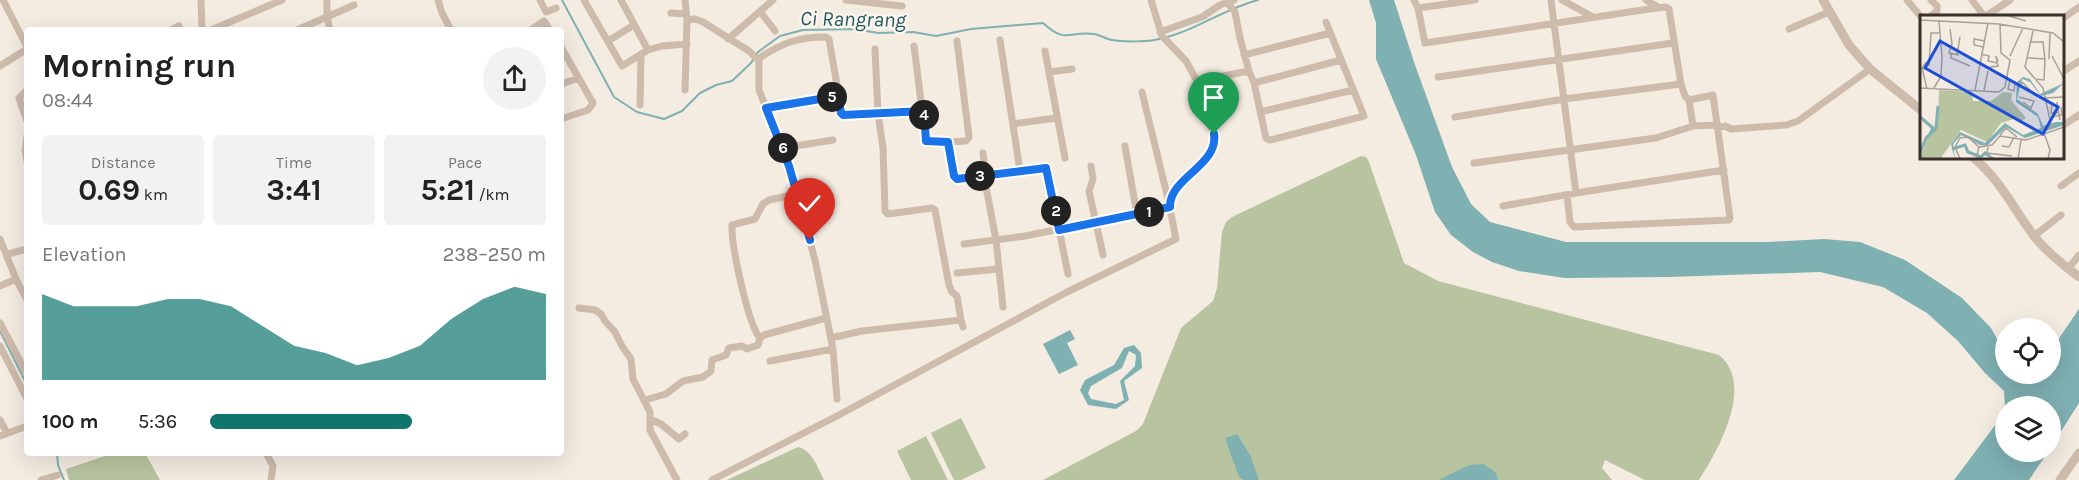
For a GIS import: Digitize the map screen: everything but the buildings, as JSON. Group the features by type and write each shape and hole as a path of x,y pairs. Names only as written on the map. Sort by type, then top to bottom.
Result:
{"street":[{"path":"3,0 24,42"},
{"path":"201,0 202,27"},
{"path":"218,27 282,0"},
{"path":"327,0 329,27"},
{"path":"438,0 449,27"},
{"path":"540,0 546,12 556,8"},
{"path":"584,0 622,66 644,52 662,46 687,44"},
{"path":"621,0 644,52 640,105"},
{"path":"685,0 687,44 685,90"},
{"path":"728,39 773,0"},
{"path":"846,0 902,6"},
{"path":"1151,0 1161,34 1186,61 1197,81 1215,143 1201,164 1174,193 1169,206"},
{"path":"1414,0 1418,8 1425,43 1666,7 1669,9 1681,84 1689,100 1693,126"},
{"path":"1418,8 1475,0"},
{"path":"1551,0 1576,193"},
{"path":"1562,0 1593,17"},
{"path":"1646,0 1658,7"},
{"path":"1823,0 1849,45 1870,69 1920,109"},
{"path":"1907,0 1920,16"},
{"path":"1931,0 1937,6 1937,11 1932,15"},
{"path":"1972,0 1984,15"},
{"path":"1987,15 2010,0"},
{"path":"2064,17 2078,3"},
{"path":"304,27 354,5"},
{"path":"1161,34 1232,5 1244,55 1254,82 1266,138 1270,140 1364,116 1326,22"},
{"path":"760,11 775,32"},
{"path":"1789,29 1829,12"},
{"path":"671,13 703,22 754,55 760,69 759,90 783,148 815,260 833,349 837,399"},
{"path":"535,27 544,21 548,27"},
{"path":"608,41 634,25"},
{"path":"1244,55 1330,33"},
{"path":"754,55 794,41 827,38 842,114 924,111"},
{"path":"1000,40 1020,171"},
{"path":"914,46 926,141 966,141 969,137 957,41"},
{"path":"1438,76 1673,43"},
{"path":"831,338 862,332 962,323 957,296 951,292 949,285 935,210 932,208 885,213 883,148 878,113 875,49"},
{"path":"0,66 24,50"},
{"path":"1045,51 1065,158"},
{"path":"564,52 591,99 592,105 588,110 564,118"},
{"path":"1254,82 1341,60"},
{"path":"2064,71 2079,61"},
{"path":"1049,72 1072,69"},
{"path":"1474,163 1656,138 1693,126 1718,129 1725,126 1731,129 1786,125 1798,121 1870,69"},
{"path":"1197,81 1249,71"},
{"path":"564,83 579,78"},
{"path":"1455,117 1564,99 1681,84"},
{"path":"1260,112 1353,90"},
{"path":"712,480 818,426 1067,292 1176,239 1142,92"},
{"path":"24,93 19,98 24,112"},
{"path":"1568,195 1570,222 1574,227 1727,221 1730,218 1713,95 1689,100"},
{"path":"766,108 838,96"},
{"path":"2064,125 2079,115"},
{"path":"1013,124 1056,118"},
{"path":"783,148 833,140"},
{"path":"948,142 955,178 1047,169 1068,274"},
{"path":"1125,146 1137,215"},
{"path":"983,153 1003,307"},
{"path":"1975,159 1989,171 2034,236 2079,277"},
{"path":"1091,166 1093,179 1089,191 1103,255"},
{"path":"1503,206 1724,170"},
{"path":"2061,186 2079,173"},
{"path":"760,338 755,331 748,308 732,225 755,219 763,204 769,200 797,194"},
{"path":"964,244 1059,230 1137,215 1169,206"},
{"path":"2034,236 2061,215"},
{"path":"0,239 24,294"},
{"path":"8,254 24,250"},
{"path":"2068,269 2079,255"},
{"path":"957,273 998,269"},
{"path":"0,286 16,279"},
{"path":"579,308 599,312 615,332 632,362 633,379 645,400 652,420 650,430 677,480"},
{"path":"645,400 666,394 683,381 705,376 711,371 713,359 726,356 730,348 742,346 746,350 758,345 760,338 764,335 826,318"},
{"path":"0,323 24,368"},
{"path":"0,346 24,393"},
{"path":"770,361 833,349"},
{"path":"0,420 4,434 24,427"},
{"path":"652,420 680,439 685,434"},
{"path":"2060,480 2078,455"},
{"path":"268,456 273,466 271,480"},
{"path":"41,480 58,475"}],"green space":[{"path":"1361,156 1366,157 1369,162 1404,263 1438,281 1719,355 1729,367 1734,382 1734,399 1724,434 1699,480 1645,480 1605,460 1602,468 1612,480 1043,480 1136,431 1143,424 1181,328 1213,301 1217,288 1222,232 1226,222 1232,217"},
{"path":"961,418 986,468 961,480 954,480 931,433"},
{"path":"926,436 948,480 911,480 897,451"},
{"path":"798,447 811,456 824,480 727,480"},
{"path":"105,456 147,456 160,480 69,480 66,469"}],"water":[{"path":"1369,0 1394,0 1452,167 1471,204 1490,222 1566,242 1768,242 1824,239 1860,242 1905,260 1962,298 1991,328 1995,335 1995,382 1958,341 1927,313 1883,287 1820,272 1565,278 1519,271 1492,262 1473,252 1451,235 1435,212 1416,155 1376,59 1376,23"},
{"path":"2079,309 2079,403 2061,431 2061,396 2004,396 2004,391 1997,384 2061,384 2061,335"},
{"path":"1070,330 1075,339 1067,343 1078,365 1059,374 1043,344"},
{"path":"1134,345 1141,353 1142,368 1124,381 1129,400 1116,409 1088,405 1080,390 1085,380 1114,365 1124,348","holes":["1129,351 1136,355 1135,366 1120,381 1124,400 1116,404 1091,399 1088,393 1091,386 1122,368"]},
{"path":"1995,425 1995,462 2041,462 2029,480 1954,480"},
{"path":"1237,434 1250,455 1259,480 1244,480 1239,477 1225,438"},
{"path":"1484,464 1496,473 1498,480 1439,480 1469,465"}],"waterway":[{"name":"Ci Rangrang","path":"562,0 614,97 637,112 664,119 682,111 700,93 716,85 732,81 751,63 758,52 780,36 803,30 855,29 878,33 913,32 936,36 971,29 1043,23 1051,30 1063,35 1086,33 1112,40 1142,41 1172,36 1258,0"},
{"path":"0,331 24,379"},
{"path":"57,456 64,480"}],"route":[{"path":"810,240 783,148 766,108 838,96 843,115 924,111 926,141 948,142 954,176 957,179 1046,168 1059,230 1170,207 1170,199 1174,193 1201,164 1213,147 1214,134"}]}
